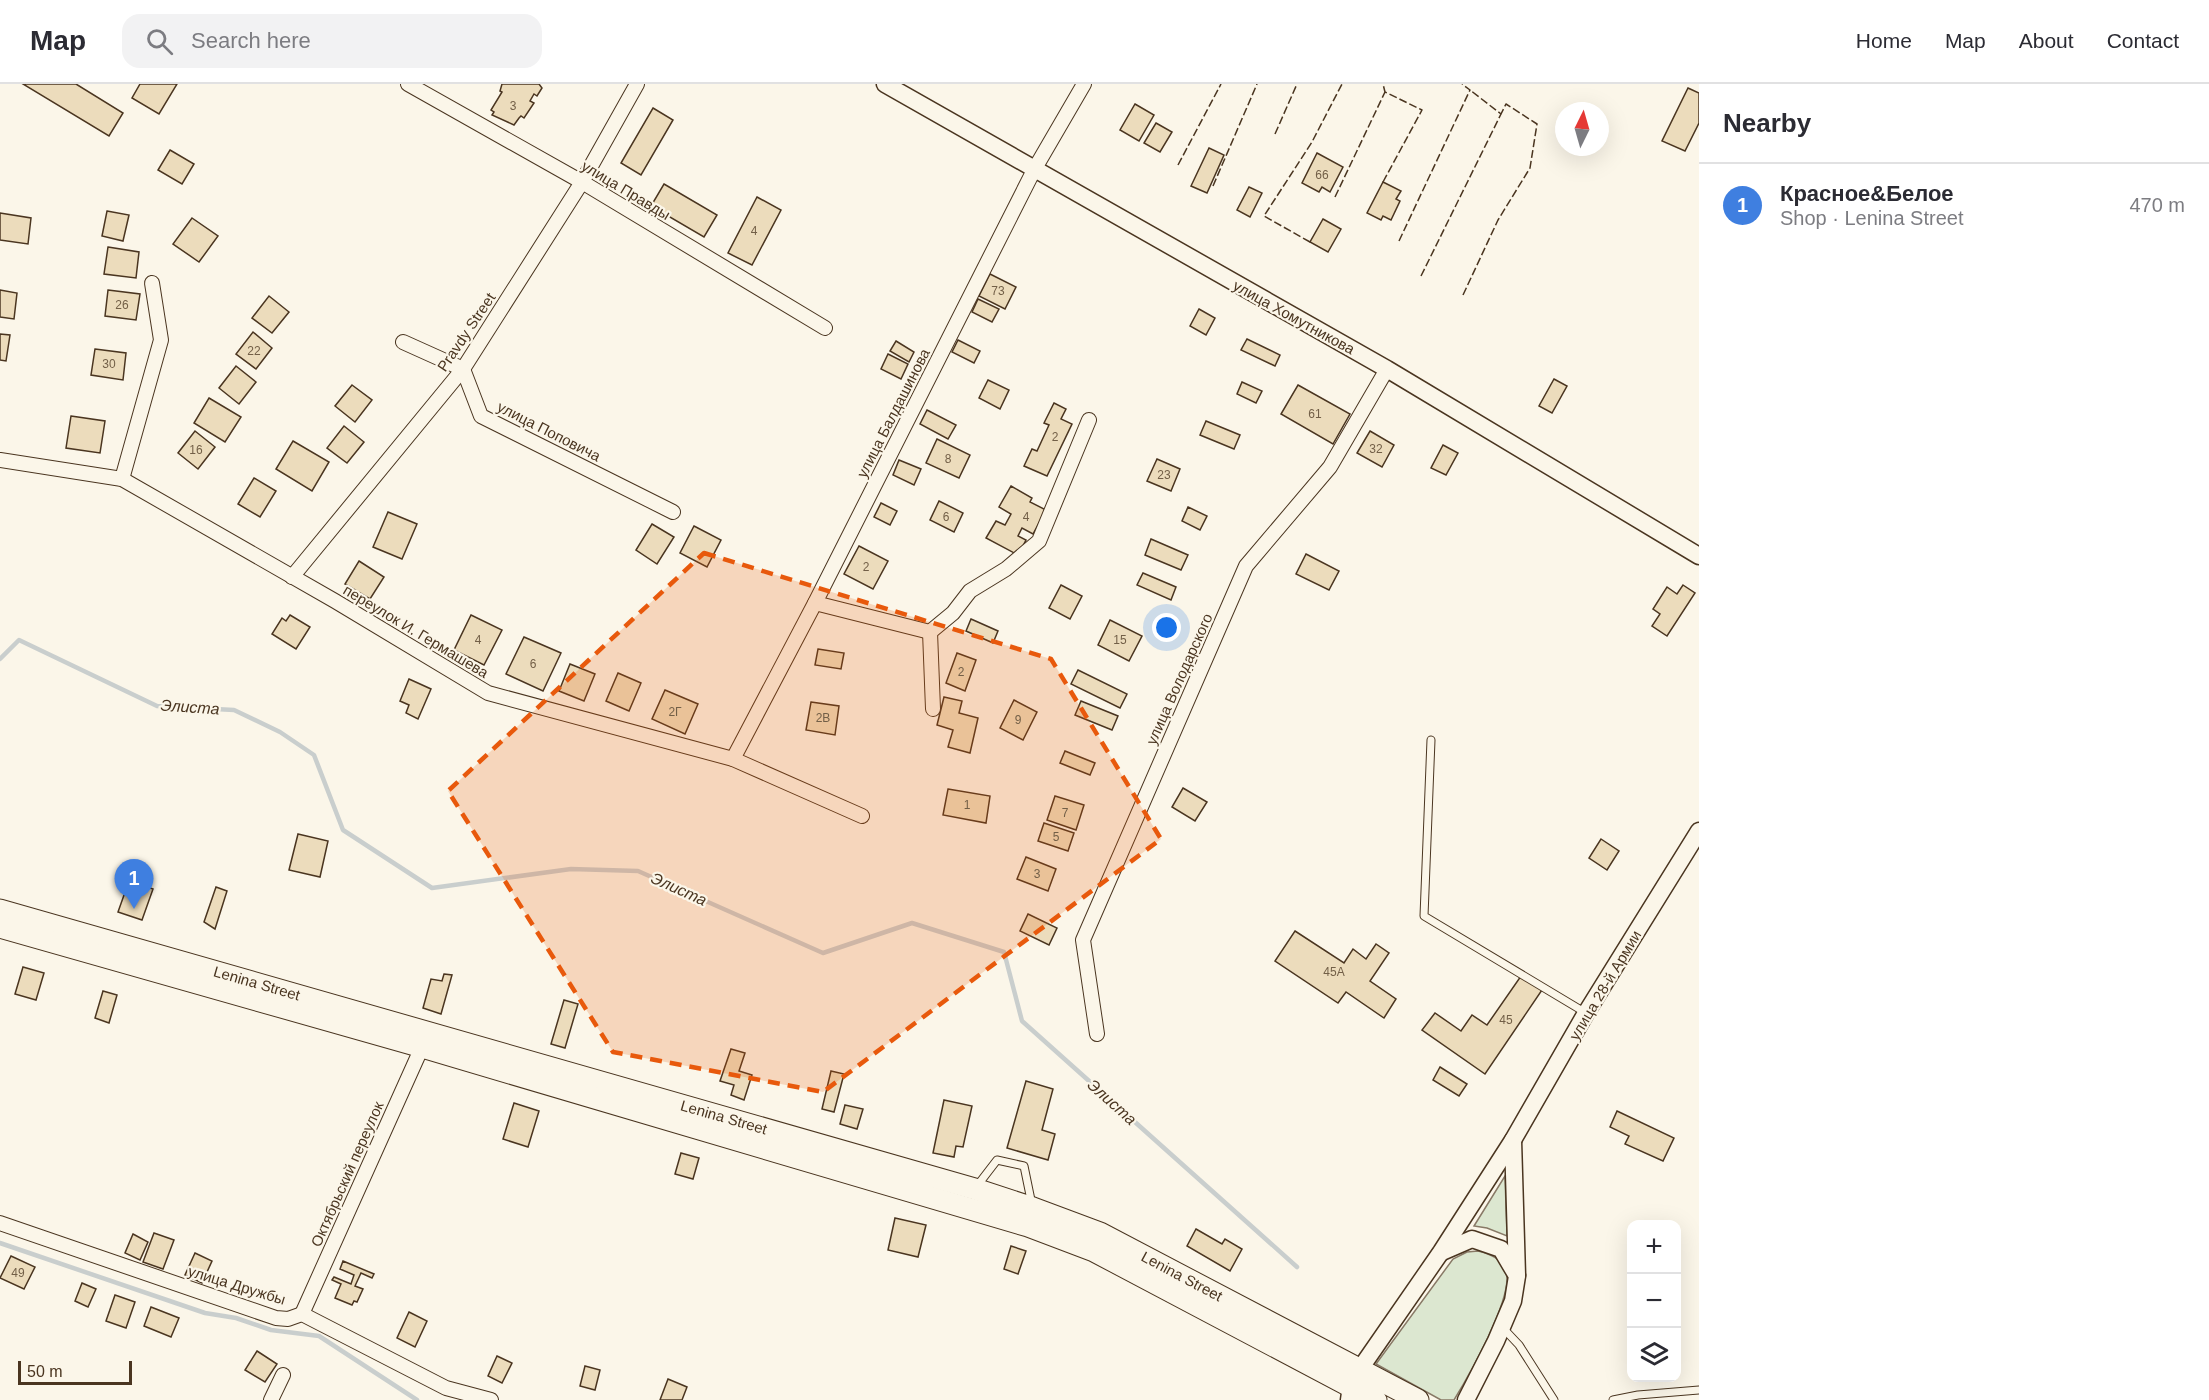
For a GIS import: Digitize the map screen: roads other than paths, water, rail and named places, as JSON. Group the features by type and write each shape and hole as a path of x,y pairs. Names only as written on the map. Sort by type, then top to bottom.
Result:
{"main road":[{"name":"Lenina Street","path":"0,910 975,1189 1033,1208 1100,1233 1376,1400"},
{"name":"Lenina Street","path":"0,927 422,1047 1017,1223 1094,1251 1353,1385 1418,1400"}],"street":[{"name":"улица Правды","path":"408,84 582,182 825,328"},
{"name":"Pravdy Street","path":"292,577 464,369 582,182 637,84"},
{"name":"улица Хомутникова","path":"885,84 1387,369 1699,556"},
{"name":"улица Балдашинова","path":"733,759 815,603 1034,170 1084,84"},
{"path":"122,479 160,340 152,283"},
{"path":"404,342 464,369"},
{"name":"улица Поповича","path":"464,369 481,416 673,512"},
{"name":"улица Володарского","path":"1097,1034 1083,940 1246,566 1330,467 1387,369"},
{"path":"930,632 953,613 969,591 1005,569 1039,541 1089,420"},
{"name":"переулок И. Гермашева","path":"0,460 122,479 488,693 733,759 862,816"},
{"path":"815,603 930,632"},
{"path":"930,632 933,709"},
{"name":"улица 28-й Армии","path":"1353,1385 1513,1140 1586,1013 1699,831"},
{"name":"Октябрьский переулок","path":"302,1314 422,1047"},
{"path":"1466,1400 1513,1301 1517,1276 1513,1140"},
{"name":"улица Дружбы","path":"0,1223 276,1318 288,1319 302,1314 446,1388 491,1400"},
{"path":"1441,1252 1472,1239 1501,1249 1517,1276"},
{"path":"271,1400 283,1375"}],"lane":[{"path":"1431,740 1424,916 1586,1013"},
{"path":"975,1189 997,1160 1023,1166 1033,1208"},
{"path":"1502,1327 1519,1345 1554,1400"},
{"path":"1613,1400 1699,1390"}],"waterway":[{"name":"Элиста","path":"0,659 19,640 157,706 234,710 280,732 314,755 343,830 432,888 571,869 638,871 823,953 912,923 1004,952 1022,1021 1297,1267"},
{"path":"0,1243 205,1313 236,1318 271,1330 319,1336 417,1400"}],"place":[{"name":"Красное&Белое","path":"134,909"}]}
